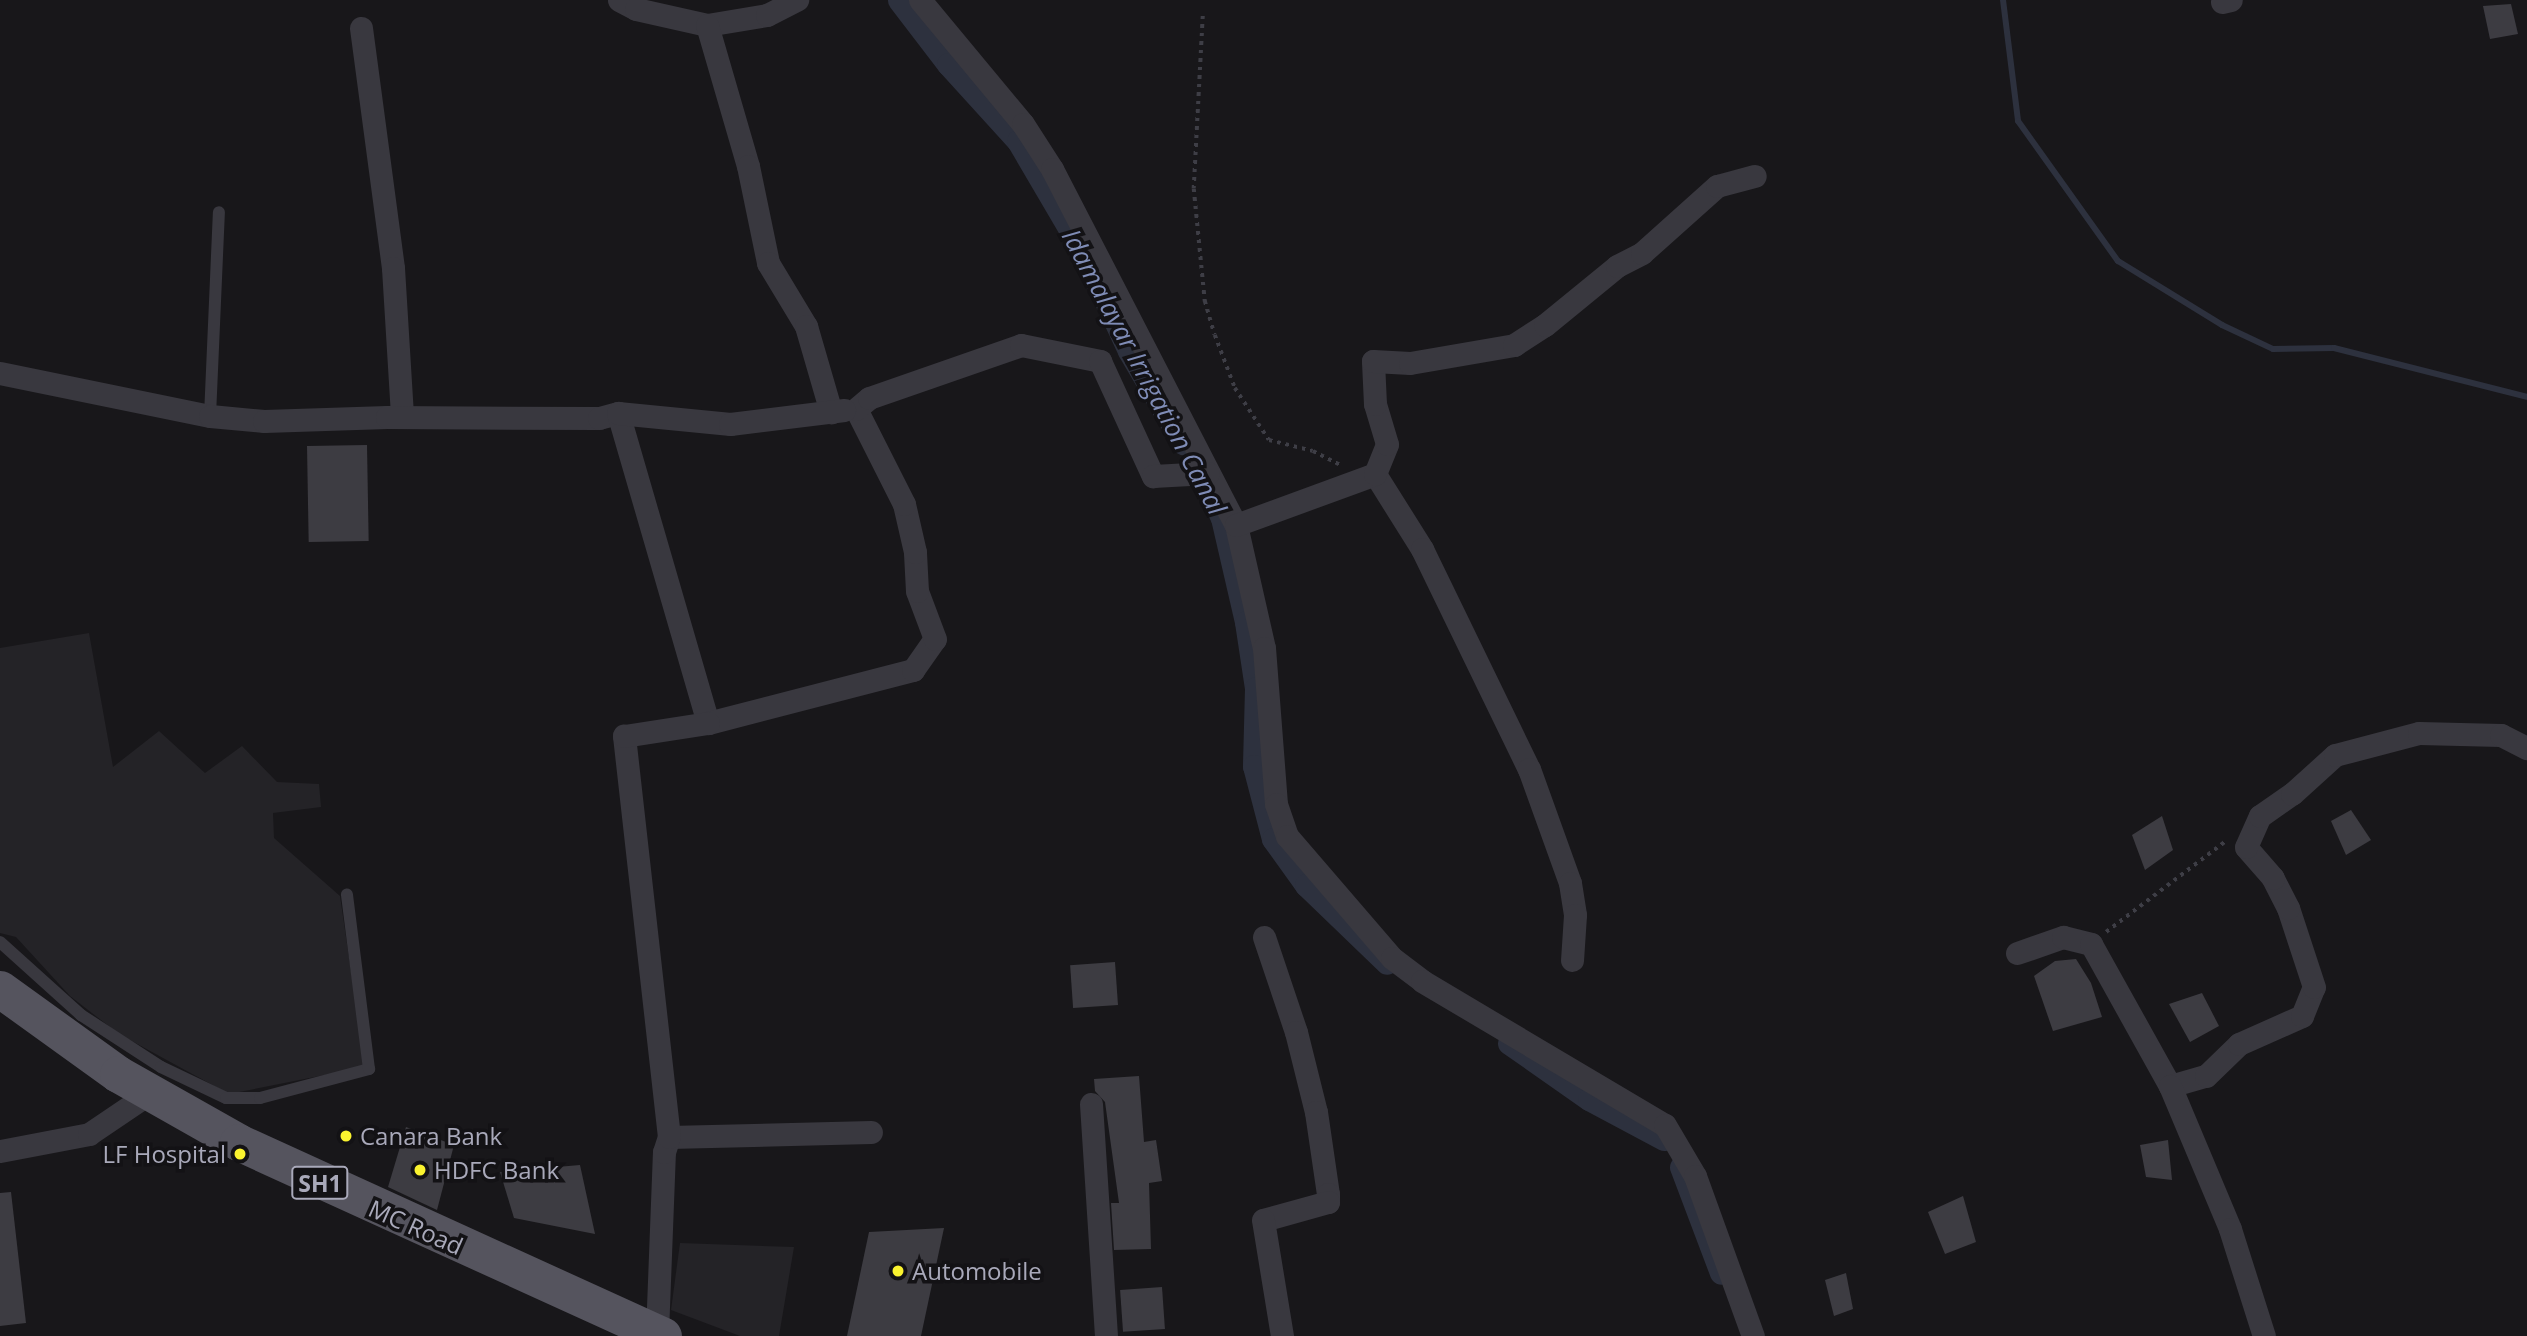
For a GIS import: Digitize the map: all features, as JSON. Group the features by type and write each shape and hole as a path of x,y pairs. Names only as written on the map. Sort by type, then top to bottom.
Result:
{"main road":[{"name":"MC Road","path":"0,989 148,1094 337,1191 606,1323 660,1335"}],"street":[{"path":"620,0 636,9 707,25 767,15 797,0"},
{"path":"920,0 1023,124 1052,169 1237,525 1264,648 1275,794 1287,836 1402,966 1665,1125 1695,1176 1753,1336"},
{"path":"707,25 748,166 768,263 806,326 831,412"},
{"path":"361,28 393,268 402,416"},
{"path":"1237,525 1375,474 1387,443 1376,404 1373,361 1410,363 1514,345 1617,266 1642,253 1717,186 1755,176"},
{"path":"0,373 211,416 264,421 402,416 599,418 618,413 730,424 856,409 869,398 1021,345 1100,361 1153,476 1209,473"},
{"path":"660,1335 664,1152 669,1137 624,736 708,723 913,670 934,639 917,591 915,552 904,504 856,409"},
{"path":"618,413 708,723"},
{"path":"1375,474 1422,550 1529,769 1570,883 1575,915 1573,960"},
{"path":"2170,1086 2206,1076 2239,1044 2302,1016 2314,987 2288,908 2273,878 2246,847 2260,816 2292,794 2335,755 2419,733 2501,735 2527,748"},
{"path":"1264,937 1296,1032 1316,1112 1328,1194 1328,1202 1264,1220 1282,1336"},
{"path":"2017,953 2063,937 2091,944 2170,1086 2230,1229 2264,1336"},
{"path":"0,1152 89,1133 148,1094"},
{"path":"1091,1104 1106,1336"},
{"path":"669,1137 871,1132"}],"lane":[{"path":"211,416 219,212"},
{"path":"0,942 81,1014 161,1067 226,1098 260,1098 369,1069 347,894"}],"path":[{"path":"1203,16 1194,188 1205,301 1215,335 1235,388 1269,440 1339,461 1350,483"},
{"path":"2091,944 2260,816"}],"shaded area":[{"path":"89,633 113,767 159,731 205,773 242,746 277,782 319,784 321,807 273,813 274,838 340,896 365,1067 229,1094 119,1034 70,996 16,937 0,933 0,648"},
{"path":"680,1243 794,1247 779,1336 740,1336 671,1310"}],"building":[{"path":"2511,4 2518,34 2490,39 2483,6"},
{"path":"367,445 369,541 309,542 307,446"},
{"path":"2351,810 2371,840 2346,855 2331,821"},
{"path":"2162,816 2173,850 2145,870 2132,835"},
{"path":"2076,959 2091,983 2102,1017 2053,1031 2034,976 2055,961"},
{"path":"1115,962 1118,1005 1073,1008 1070,965"},
{"path":"2202,993 2219,1026 2190,1042 2169,1004"},
{"path":"1139,1076 1144,1142 1156,1140 1162,1181 1149,1183 1151,1249 1114,1250 1111,1203 1119,1203 1105,1102 1095,1091 1094,1079"},
{"name":"HDFC Bank","path":"406,1127 454,1145 437,1210 388,1187"},
{"path":"2168,1140 2172,1180 2146,1177 2140,1145"},
{"path":"580,1165 595,1234 514,1218 500,1172"},
{"path":"11,1192 26,1323 0,1326 0,1193"},
{"path":"1963,1196 1976,1242 1945,1254 1928,1212"},
{"name":"Automobile","path":"944,1228 921,1336 847,1336 869,1232"},
{"path":"1846,1273 1853,1309 1834,1316 1825,1280"},
{"path":"1162,1287 1165,1329 1123,1332 1120,1290"}],"waterway":[{"name":"Idamalayar Irrigation Canal","path":"899,0 948,64 1018,141 1082,250 1129,351 1183,443"},
{"path":"2003,0 2018,121 2118,261 2222,325 2273,349 2334,348 2527,397"},
{"name":"Idamalayar Irrigation Canal","path":"1214,501 1222,518 1246,622 1256,688 1254,766 1273,839 1306,885 1387,963"},
{"name":"Idamalayar Irrigation Canal","path":"1509,1043 1589,1099 1664,1139"},
{"name":"Idamalayar Irrigation Canal","path":"1681,1167 1721,1273"}],"place":[{"name":"Canara Bank","path":"346,1136"},
{"name":"LF Hospital","path":"240,1154"},
{"name":"HDFC Bank","path":"420,1170"},
{"name":"Automobile","path":"898,1271"}]}
